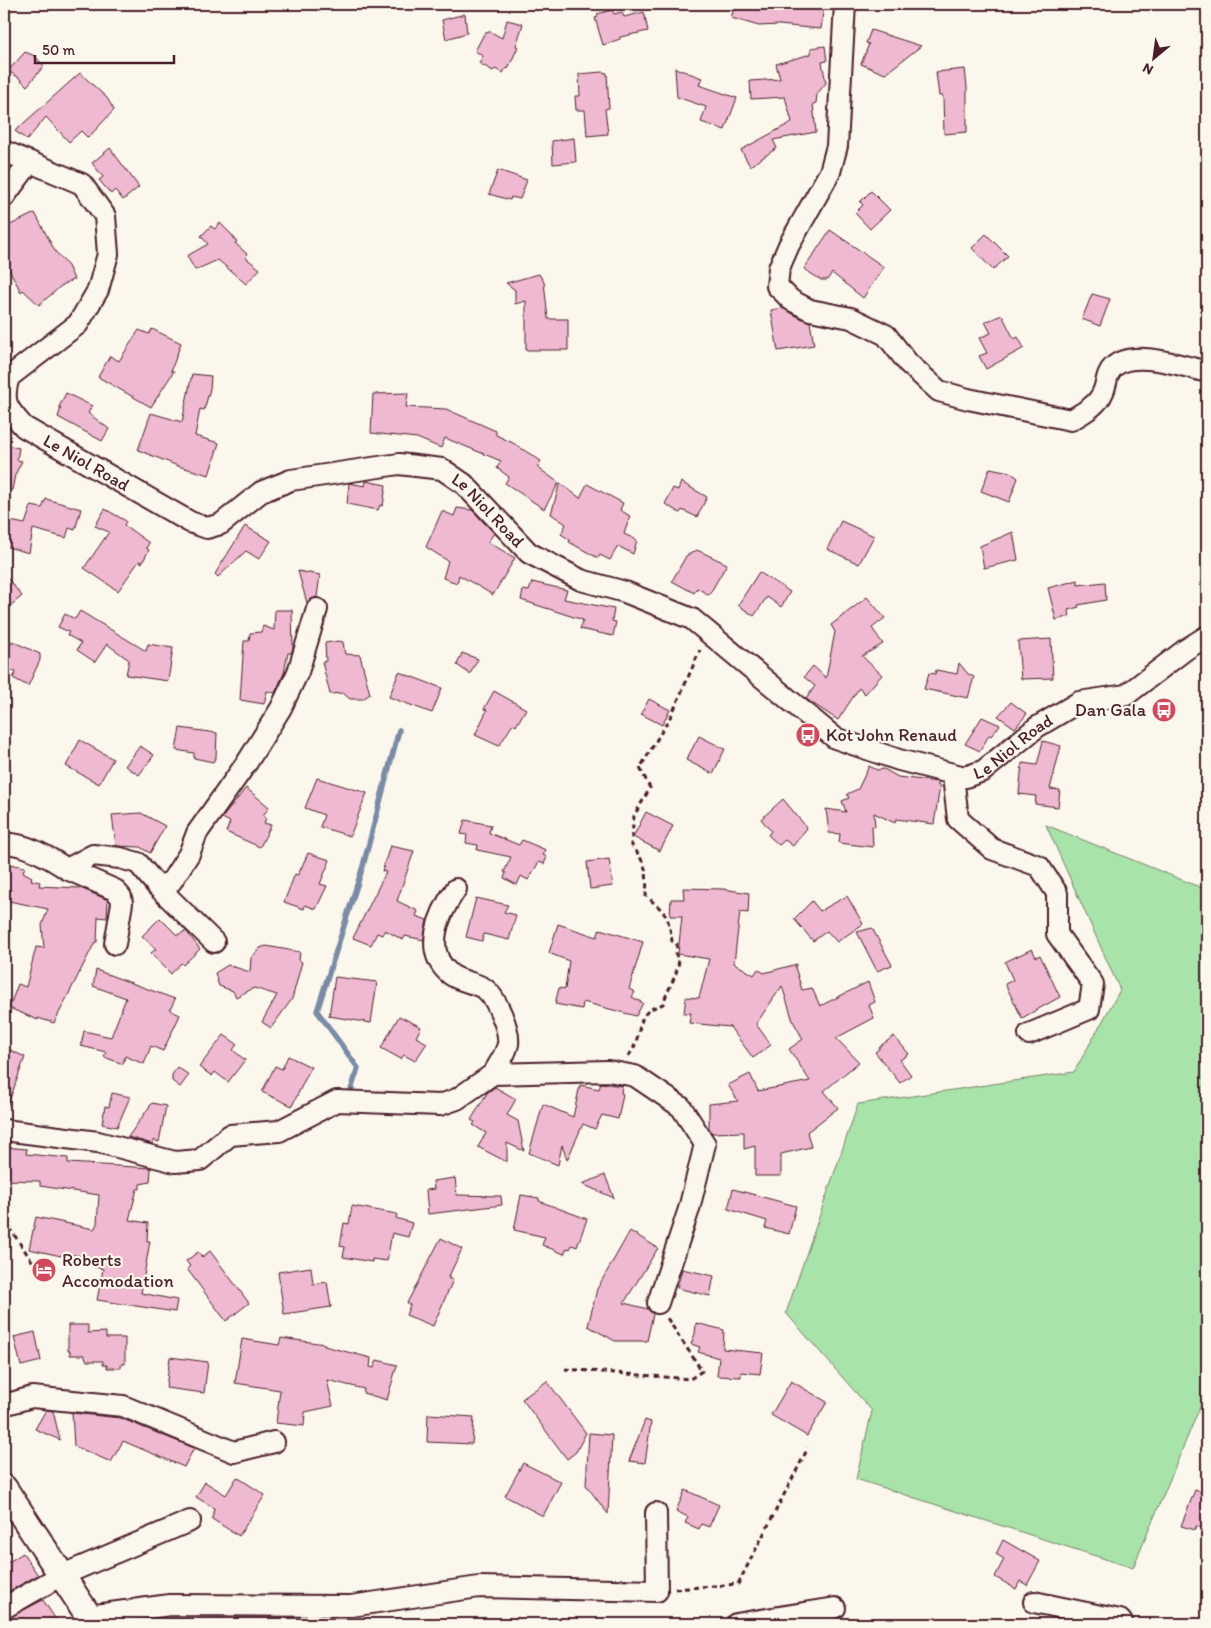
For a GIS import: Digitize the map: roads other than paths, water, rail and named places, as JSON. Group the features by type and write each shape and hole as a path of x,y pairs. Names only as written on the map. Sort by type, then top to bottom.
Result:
{"main road":[{"path":"4,1488 60,1576 91,1620"}],"street":[{"path":"845,4 837,146 830,172 789,245 780,268 777,286 791,300 810,310 851,318 886,335 908,363 939,391 968,399 1071,420 1088,410 1102,394 1109,372 1120,361 1142,358 1207,372"},
{"name":"Le Niol Road","path":"4,150 82,184 105,216 108,254 98,290 78,324 9,377 5,391 7,407 24,427 190,522 206,528 221,524 237,509 261,492 291,480 400,464 442,469 464,484 529,552 581,580 625,592 692,619 835,738 953,776 964,777 983,771 1037,727 1079,702 1126,695 1185,650 1207,636"},
{"path":"4,197 30,162"},
{"path":"157,886 171,882 189,854 197,833 248,761 281,708 298,672 317,609"},
{"path":"953,776 958,819 992,849 1039,866 1057,893 1057,934 1092,984 1089,1009 1029,1034"},
{"path":"4,844 10,843 46,856 67,869 115,890 121,897 122,903 115,944"},
{"path":"67,869 93,855 120,858 138,863 157,886 214,942"},
{"path":"4,1130 98,1142 175,1162 200,1160 230,1136 279,1131 337,1101 440,1105 457,1099 493,1074 508,1043 505,1027 493,996 484,988 451,975 438,961 434,937 444,906 456,889"},
{"path":"493,1074 608,1071 635,1076 681,1107 705,1144 689,1209 658,1303"},
{"path":"4,1405 32,1398 123,1406 234,1452 274,1442"},
{"path":"91,1620 170,1605 351,1606 479,1587 657,1591 656,1514"},
{"path":"4,1608 60,1576 190,1521"},
{"path":"1034,1602 1120,1620 1123,1624"},
{"path":"736,1624 835,1608"}],"waterway":[{"path":"351,1090 358,1068 317,1011 363,866 399,730"}],"place":[{"name":"Dan Gala","path":"1164,710"},
{"name":"Kot John Renaud","path":"808,735"},
{"name":"Roberts Accomodation","path":"44,1270"}]}
